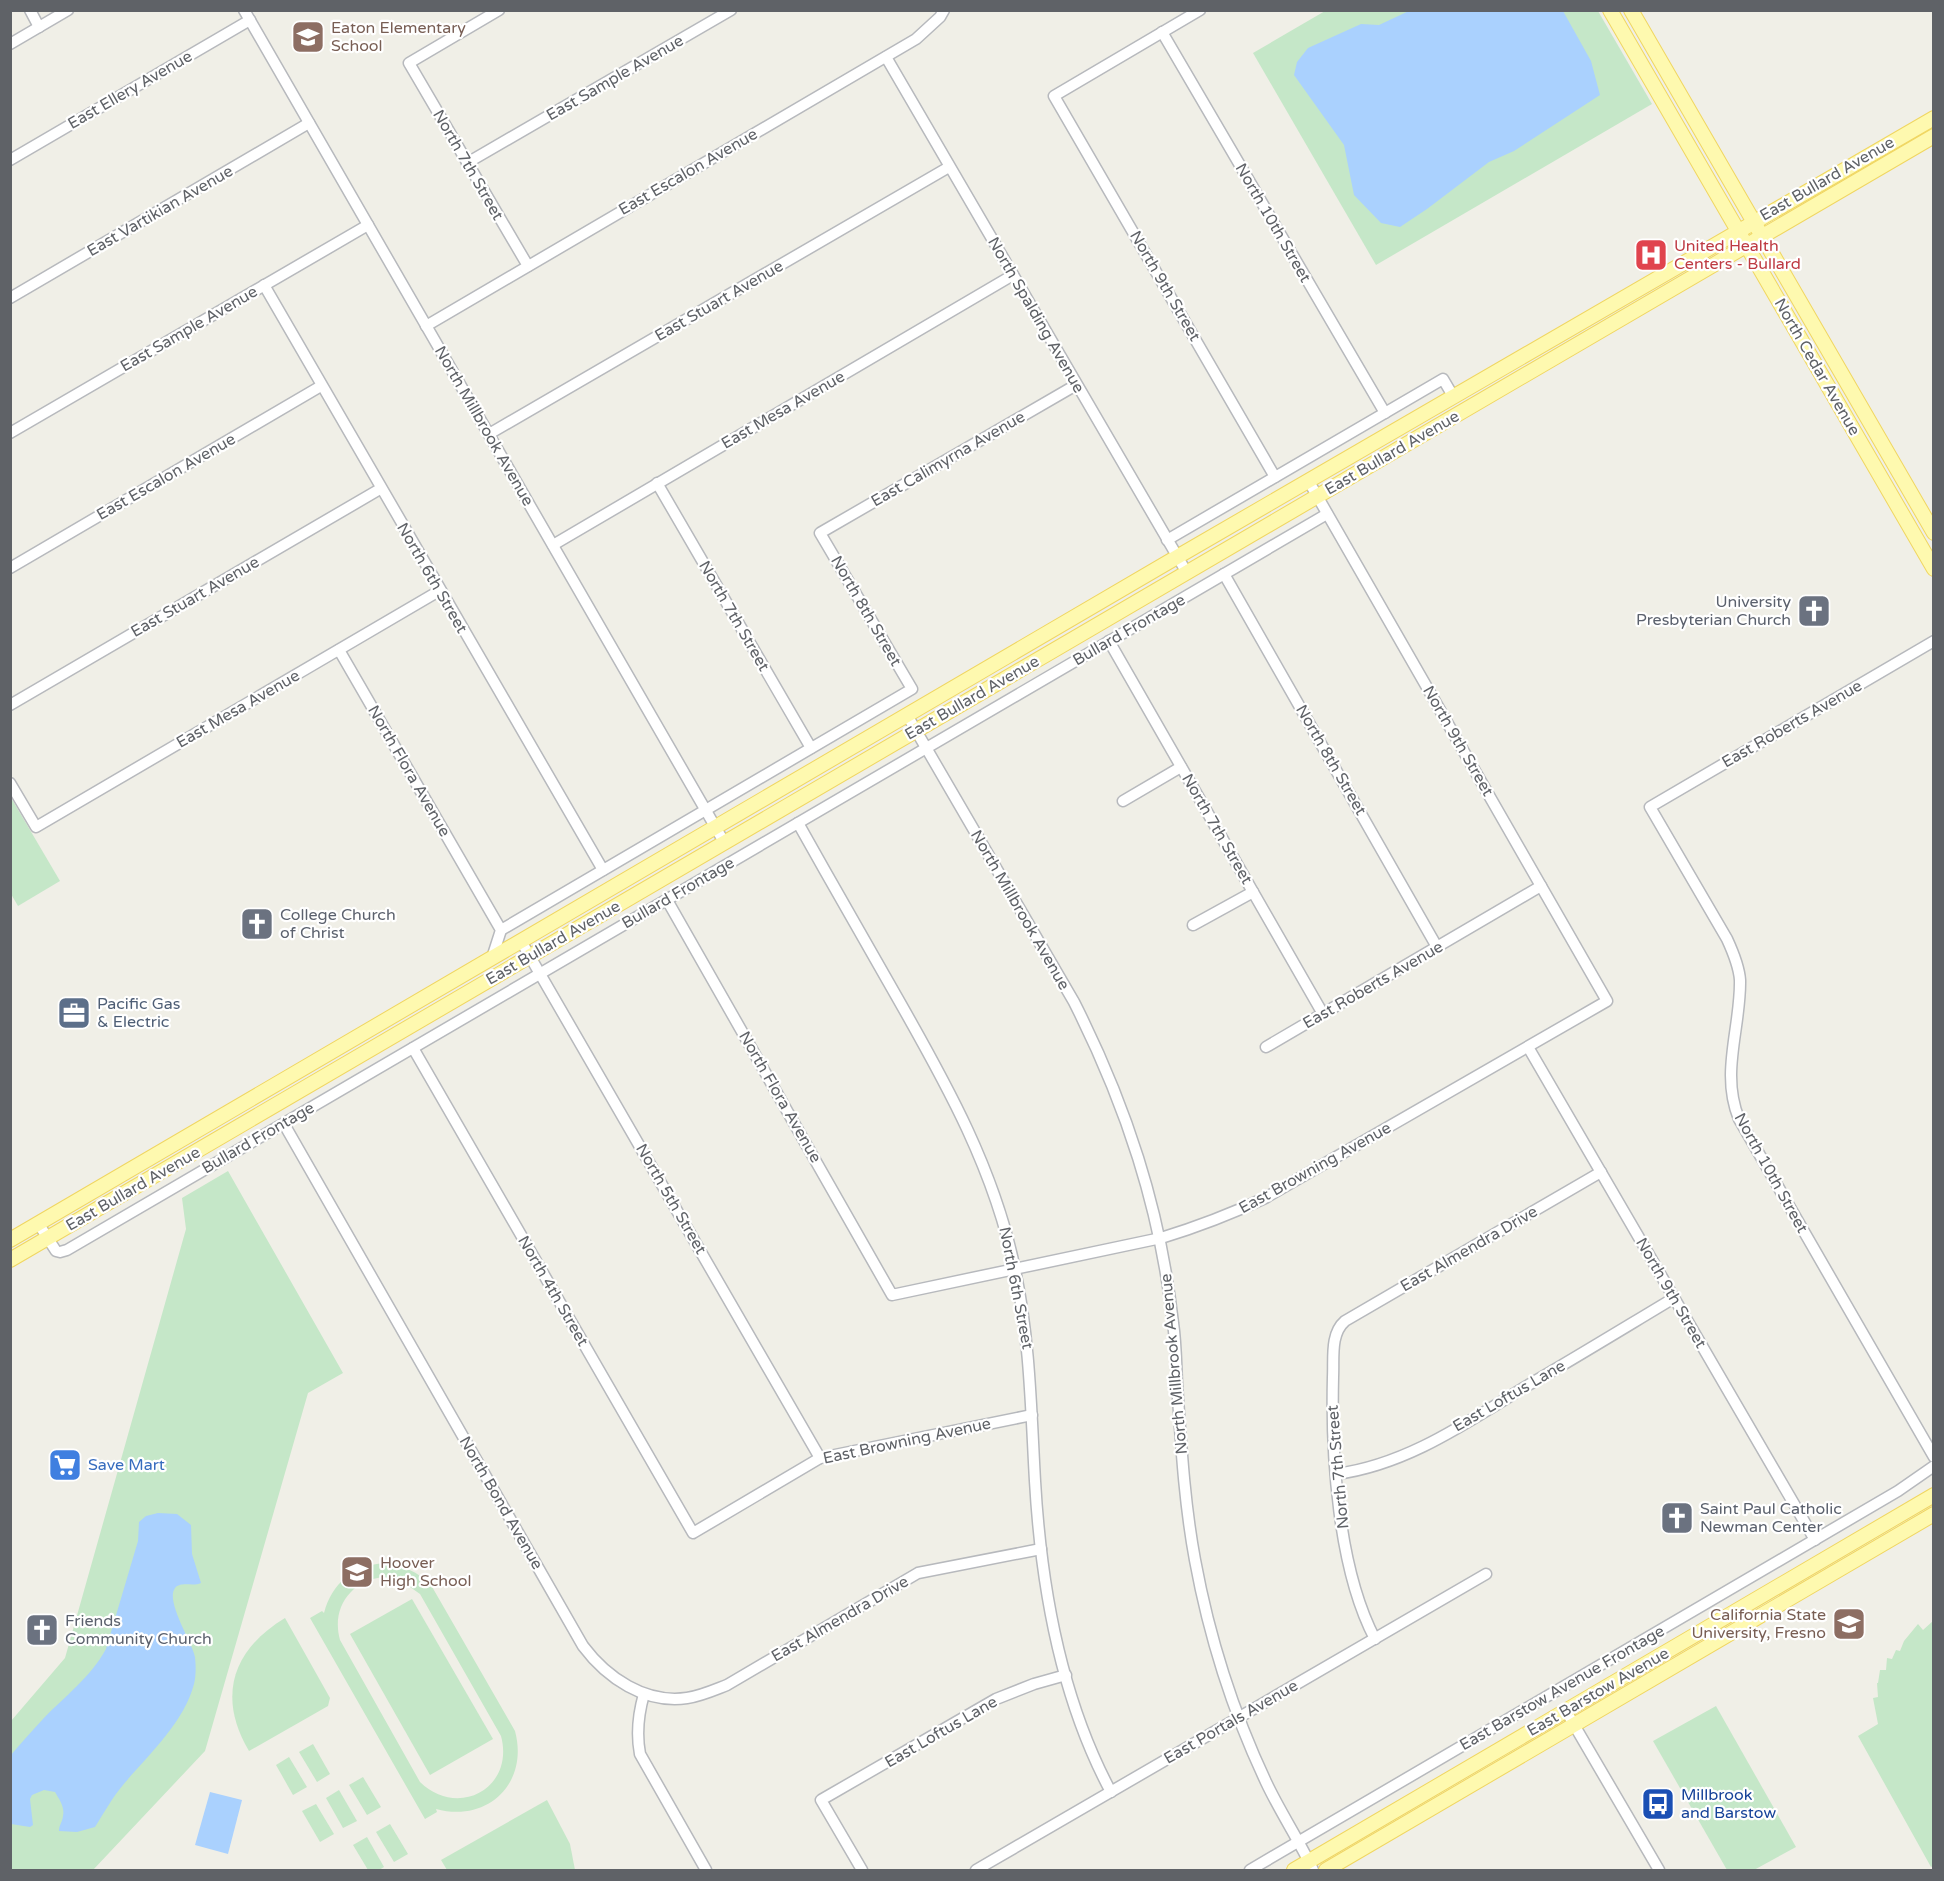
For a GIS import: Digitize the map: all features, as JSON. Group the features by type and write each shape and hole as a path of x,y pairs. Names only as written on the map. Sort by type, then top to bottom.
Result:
{"main road":[{"name":"North Cedar Avenue","path":"1610,10 1934,569"},
{"name":"North Cedar Avenue","path":"1631,10 1934,533"},
{"name":"East Bullard Avenue","path":"10,1240 1308,480 1934,118"},
{"name":"East Bullard Avenue","path":"10,1260 1934,136"},
{"path":"238,1127 267,1100 314,1073 319,1064 318,1059"},
{"name":"East Barstow Avenue","path":"1294,1870 1311,1866 1566,1711 1934,1495"},
{"name":"East Barstow Avenue","path":"1326,1870 1934,1514"}],"street":[{"path":"30,10 39,27"},
{"path":"10,44 68,10"},
{"name":"North 7th Street","path":"499,10 409,63 528,266"},
{"name":"East Sample Avenue","path":"468,163 731,10"},
{"name":"East Escalon Avenue","path":"426,326 916,39 940,17 944,10"},
{"path":"1162,33 1200,10"},
{"name":"North Millbrook Avenue","path":"247,15 724,842"},
{"name":"East Ellery Avenue","path":"10,160 247,15"},
{"name":"North 9th Street","path":"1162,33 1054,96 1275,477"},
{"name":"North 10th Street","path":"1162,33 1384,413"},
{"name":"North Spalding Avenue","path":"886,57 1187,573"},
{"name":"East Vartikian Avenue","path":"10,298 309,123"},
{"name":"East Stuart Avenue","path":"489,434 949,167"},
{"name":"East Sample Avenue","path":"10,433 368,225"},
{"name":"East Mesa Avenue","path":"553,545 1013,275"},
{"name":"North 6th Street","path":"264,285 439,591 603,870"},
{"path":"1167,540 1443,379 1453,396"},
{"name":"East Calimyrna Avenue","path":"820,533 1076,385"},
{"name":"East Escalon Avenue","path":"10,568 321,386"},
{"name":"North 9th Street","path":"1308,480 1607,1001"},
{"name":"North 7th Street","path":"657,483 811,748"},
{"name":"East Stuart Avenue","path":"10,705 381,489"},
{"name":"Bullard Frontage","path":"47,1239 56,1251 67,1250 1328,514"},
{"name":"North 8th Street","path":"811,748 912,689 820,533"},
{"name":"North 8th Street","path":"1224,574 1437,947"},
{"name":"East Mesa Avenue","path":"10,783 36,827 439,591"},
{"name":"North 7th Street","path":"1109,641 1323,1014"},
{"name":"East Roberts Avenue","path":"1650,807 1934,641"},
{"name":"North Flora Avenue","path":"339,650 501,930"},
{"name":"North Millbrook Avenue","path":"907,715 1074,1002 1099,1051 1130,1131 1161,1238 1174,1326 1185,1491 1195,1561 1213,1638 1238,1718 1266,1784 1311,1866"},
{"path":"492,958 501,930 811,748"},
{"name":"North 7th Street","path":"1123,801 1181,766"},
{"name":"North 10th Street","path":"1650,807 1727,939 1736,961 1740,978 1739,997 1730,1073 1733,1103 1739,1119 1934,1457"},
{"name":"North 6th Street","path":"798,823 948,1086 994,1191 1006,1231 1025,1322 1035,1483 1041,1549 1051,1611 1080,1723 1111,1792"},
{"name":"East Roberts Avenue","path":"1266,1047 1541,886"},
{"name":"North 7th Street","path":"1193,925 1253,892"},
{"name":"North Flora Avenue","path":"667,900 892,1295"},
{"name":"North 5th Street","path":"521,941 820,1458"},
{"name":"East Browning Avenue","path":"892,1295 1161,1238 1201,1226 1265,1198 1607,1001"},
{"name":"North 9th Street","path":"1528,1047 1815,1540"},
{"name":"North 4th Street","path":"413,1048 693,1533"},
{"name":"North Bond Avenue","path":"284,1124 583,1646 595,1662 609,1674 644,1694"},
{"name":"East Almendra Drive","path":"1338,1327 1601,1172"},
{"path":"39,1223 47,1239"},
{"name":"East Loftus Lane","path":"1336,1474 1371,1468 1408,1454 1489,1409 1674,1298"},
{"name":"North 7th Street","path":"1338,1327 1335,1339 1333,1398 1339,1508 1352,1575 1363,1613 1375,1639"},
{"name":"East Browning Avenue","path":"693,1533 820,1458 1032,1415"},
{"name":"East Barstow Avenue Frontage","path":"1250,1870 1898,1491 1934,1466"},
{"name":"East Almendra Drive","path":"644,1694 686,1698 703,1694 727,1685 918,1573 1041,1549"},
{"name":"East Portals Avenue","path":"976,1870 1486,1574"},
{"name":"East Loftus Lane","path":"862,1870 821,1800 996,1699 1034,1684 1066,1675"},
{"path":"644,1694 637,1723 640,1754 705,1870"},
{"path":"1566,1711 1659,1870"}],"green space":[{"path":"1325,11 1598,11 1652,104 1376,265 1253,53"},
{"path":"10,796 60,881 18,906 11,894"},
{"path":"228,1171 343,1373 308,1393 205,1751 93,1870 11,1870 11,1721 65,1658 186,1229 182,1198"},
{"path":"384,1563 404,1567 421,1576 431,1585 515,1731 518,1750 516,1767 510,1782 500,1795 488,1804 472,1810 455,1812 436,1809 437,1812 425,1819 310,1618 322,1611 324,1613 332,1593 345,1578 373,1565","holes":["384,1577 400,1580 420,1594 501,1736 503,1754 500,1770 492,1783 480,1792 466,1797 451,1798 435,1793 420,1782 340,1640 338,1617 341,1607 353,1590 372,1579"]},
{"path":"412,1599 493,1739 430,1775 350,1634"},
{"path":"285,1618 330,1698 328,1706 249,1751 239,1731 234,1712 232,1694 235,1676 242,1660 253,1645"},
{"path":"1933,1621 1934,1865 1931,1867 1858,1736 1878,1724 1873,1698 1878,1697 1877,1683 1880,1670 1886,1670 1887,1658 1892,1659 1896,1650 1900,1651 1904,1641 1918,1624 1923,1630"},
{"path":"1716,1706 1796,1847 1754,1870 1727,1870 1653,1741"},
{"path":"313,1744 330,1774 317,1782 299,1752"},
{"path":"289,1757 307,1787 293,1795 276,1765"},
{"path":"363,1777 381,1807 367,1815 349,1785"},
{"path":"339,1790 357,1821 343,1828 326,1798"},
{"path":"547,1800 570,1844 575,1870 447,1870 441,1860"},
{"path":"316,1804 334,1834 320,1842 302,1811"},
{"path":"390,1824 408,1854 394,1862 376,1832"},
{"path":"367,1837 384,1867 379,1870 368,1870 353,1845"}],"water":[{"path":"1411,10 1563,11 1591,61 1600,95 1514,151 1489,162 1400,227 1381,223 1354,195 1344,145 1294,75 1297,62 1308,48 1361,24 1379,25"},
{"path":"158,1513 177,1514 191,1525 192,1554 201,1583 178,1586 173,1594 176,1612 195,1657 195,1678 189,1698 174,1725 119,1790 95,1827 77,1832 59,1831 63,1816 60,1800 55,1792 44,1790 32,1795 30,1799 33,1825 30,1827 11,1824 11,1755 43,1719 85,1678 100,1659 106,1649 138,1541 139,1522 146,1516"},
{"path":"210,1792 242,1800 228,1854 195,1845"}],"place":[{"name":"Eaton Elementary School","path":"308,37"},
{"name":"United Health Centers - Bullard","path":"1651,255"},
{"name":"University Presbyterian Church","path":"1814,611"},
{"name":"College Church of Christ","path":"257,924"},
{"name":"Pacific Gas & Electric","path":"74,1013"},
{"name":"Save Mart","path":"65,1465"},
{"name":"Saint Paul Catholic Newman Center","path":"1677,1518"},
{"name":"Hoover High School","path":"357,1572"},
{"name":"California State University, Fresno","path":"1849,1624"},
{"name":"Friends Community Church","path":"42,1630"},
{"name":"Millbrook and Barstow","path":"1658,1804"}]}
